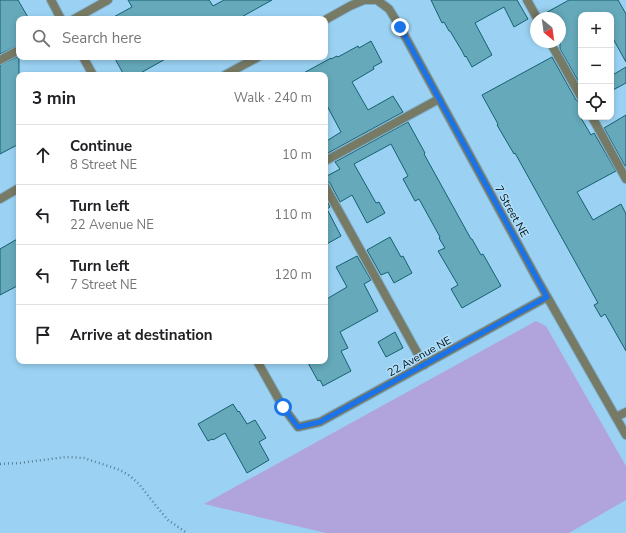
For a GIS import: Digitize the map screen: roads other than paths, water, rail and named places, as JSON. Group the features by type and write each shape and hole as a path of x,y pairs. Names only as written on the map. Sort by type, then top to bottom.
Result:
{"street":[{"path":"51,0 59,16"},
{"path":"79,16 108,0"},
{"path":"328,18 364,0 376,0"},
{"name":"7 Street NE","path":"376,0 389,9 400,27 547,297 626,435"},
{"path":"527,0 534,12"},
{"path":"553,48 578,92"},
{"path":"0,60 16,52"},
{"path":"85,60 91,72"},
{"path":"230,72 252,60"},
{"path":"328,159 438,99"},
{"path":"594,120 626,179"},
{"path":"0,199 16,190"},
{"path":"328,191 424,365"},
{"name":"22 Avenue NE","path":"259,364 283,407 298,427 320,422 547,297"},
{"path":"616,417 626,412"}]}
